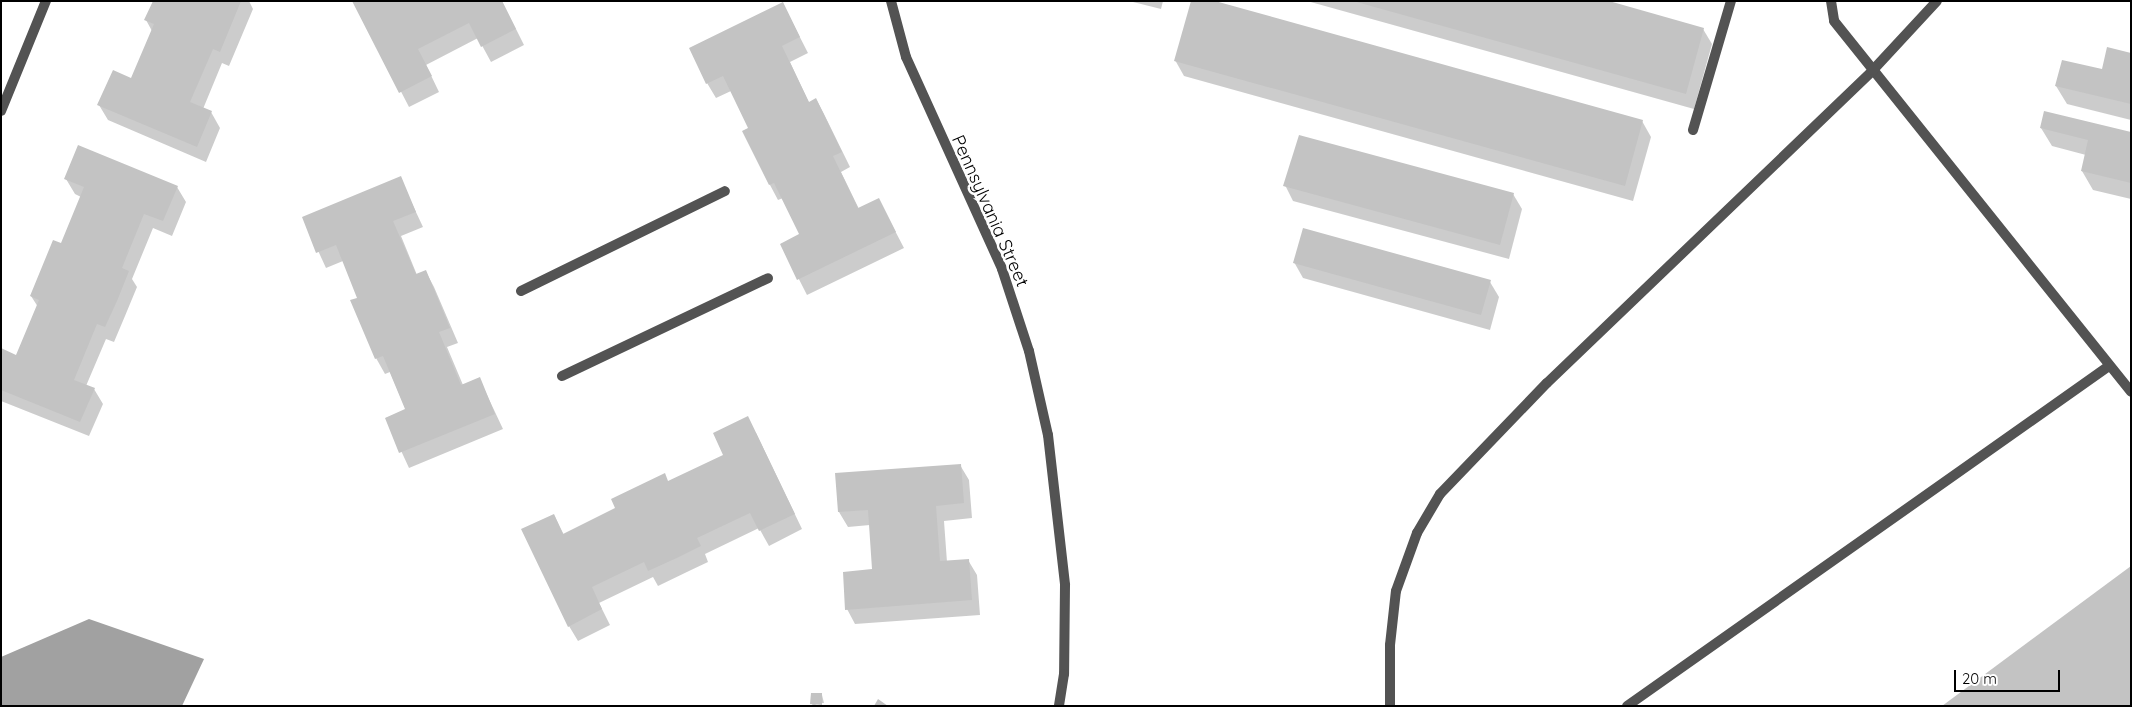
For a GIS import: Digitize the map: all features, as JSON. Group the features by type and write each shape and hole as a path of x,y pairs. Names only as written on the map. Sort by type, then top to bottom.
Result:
{"street":[{"path":"1,111 46,1"},
{"name":"Pennsylvania Street","path":"891,1 906,57 1002,269 1029,351 1048,435 1065,584 1064,674 1059,706"},
{"path":"1693,130 1731,1"},
{"path":"1831,1 1834,21 2131,392"},
{"path":"1390,706 1390,645 1396,591 1417,533 1440,494 1547,383 1873,70 1937,1"},
{"path":"521,291 725,190"},
{"path":"562,376 768,278"},
{"path":"1626,706 2109,366"}],"shaded area":[{"path":"89,619 204,659 182,706 1,706 1,657"}],"building":[{"path":"153,1 241,1 220,52 213,49 190,102 212,111 197,147 97,105 113,70 131,78 154,24 144,20"},
{"path":"352,1 502,1 516,29 481,47 469,23 418,49 432,76 399,93"},
{"path":"1191,1 1215,1 1643,120 1625,186 1174,61"},
{"path":"1353,1 1609,1 1704,28 1686,94"},
{"path":"783,2 800,37 782,46 809,102 816,98 842,152 833,156 858,208 879,198 896,232 797,280 780,244 799,234 774,183 769,185 742,131 748,128 723,76 706,84 689,48"},
{"path":"2107,47 2131,53 2131,104 2055,86 2062,60 2102,69"},
{"path":"2044,111 2131,132 2131,183 2081,171 2088,140 2040,128"},
{"path":"1299,135 1514,193 1500,245 1283,186"},
{"path":"78,145 178,186 163,221 144,214 122,268 129,271 117,301 105,327 97,324 74,380 95,388 80,422 1,390 1,348 16,355 39,300 30,296 53,240 61,243 84,187 64,179"},
{"path":"401,176 416,212 393,221 416,274 426,270 450,328 439,332 461,385 480,377 495,414 399,453 385,418 405,409 383,356 375,359 350,300 357,298 336,245 316,253 302,217"},
{"path":"1303,228 1491,280 1481,315 1293,263"},
{"path":"748,416 795,514 759,531 750,513 697,538 701,546 679,557 648,571 644,562 592,587 602,609 568,627 521,529 554,514 563,534 615,508 611,499 665,473 668,481 723,455 713,433"},
{"path":"961,464 964,503 936,506 940,561 969,559 972,600 845,610 843,572 872,569 868,510 838,512 835,473"},
{"path":"2131,566 2131,706 1942,706"},
{"path":"811,693 822,693 822,705 810,704"},
{"path":"878,699 888,706 874,706"}]}
